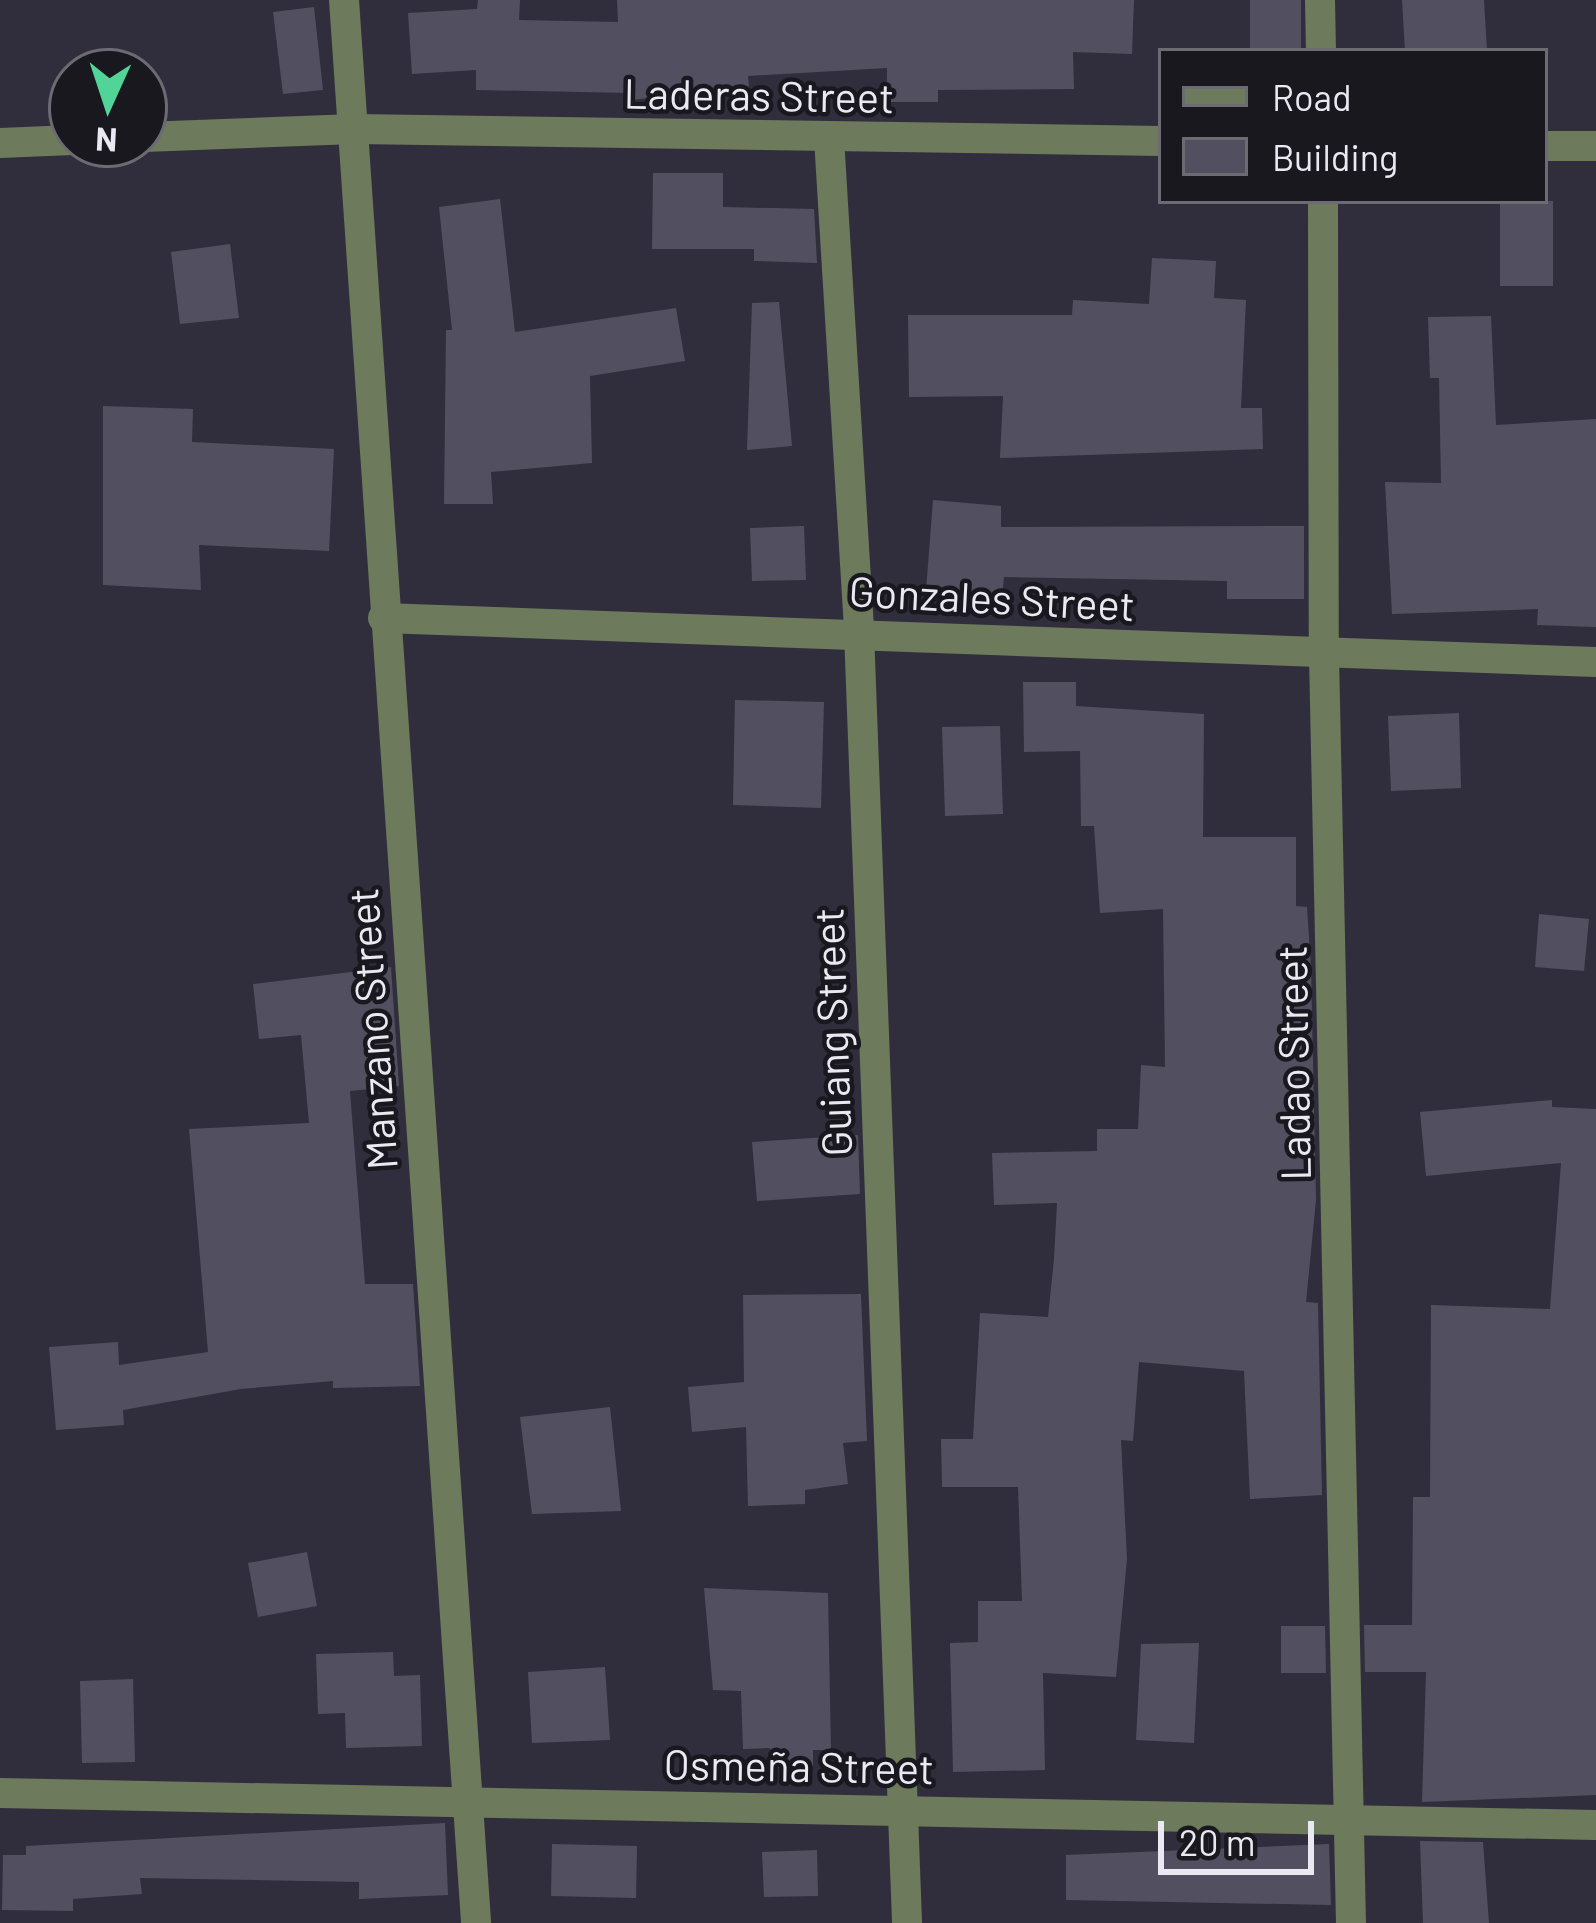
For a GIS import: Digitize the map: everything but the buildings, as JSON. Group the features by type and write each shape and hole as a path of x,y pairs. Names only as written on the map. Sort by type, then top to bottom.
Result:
{"street":[{"name":"Manzano Street","path":"344,0 476,1923"},
{"path":"1320,0 1321,48"},
{"name":"Laderas Street","path":"168,136 355,129 1158,141"},
{"name":"Guiang Street","path":"829,138 859,631 907,1923"},
{"path":"0,143 48,141"},
{"path":"1548,146 1596,146"},
{"name":"Ladao Street","path":"1323,204 1324,656 1354,1815 1351,1923"},
{"name":"Gonzales Street","path":"383,618 859,631 1324,656 1596,662"},
{"name":"Osmeña Street","path":"0,1793 1354,1815 1596,1825"}]}
